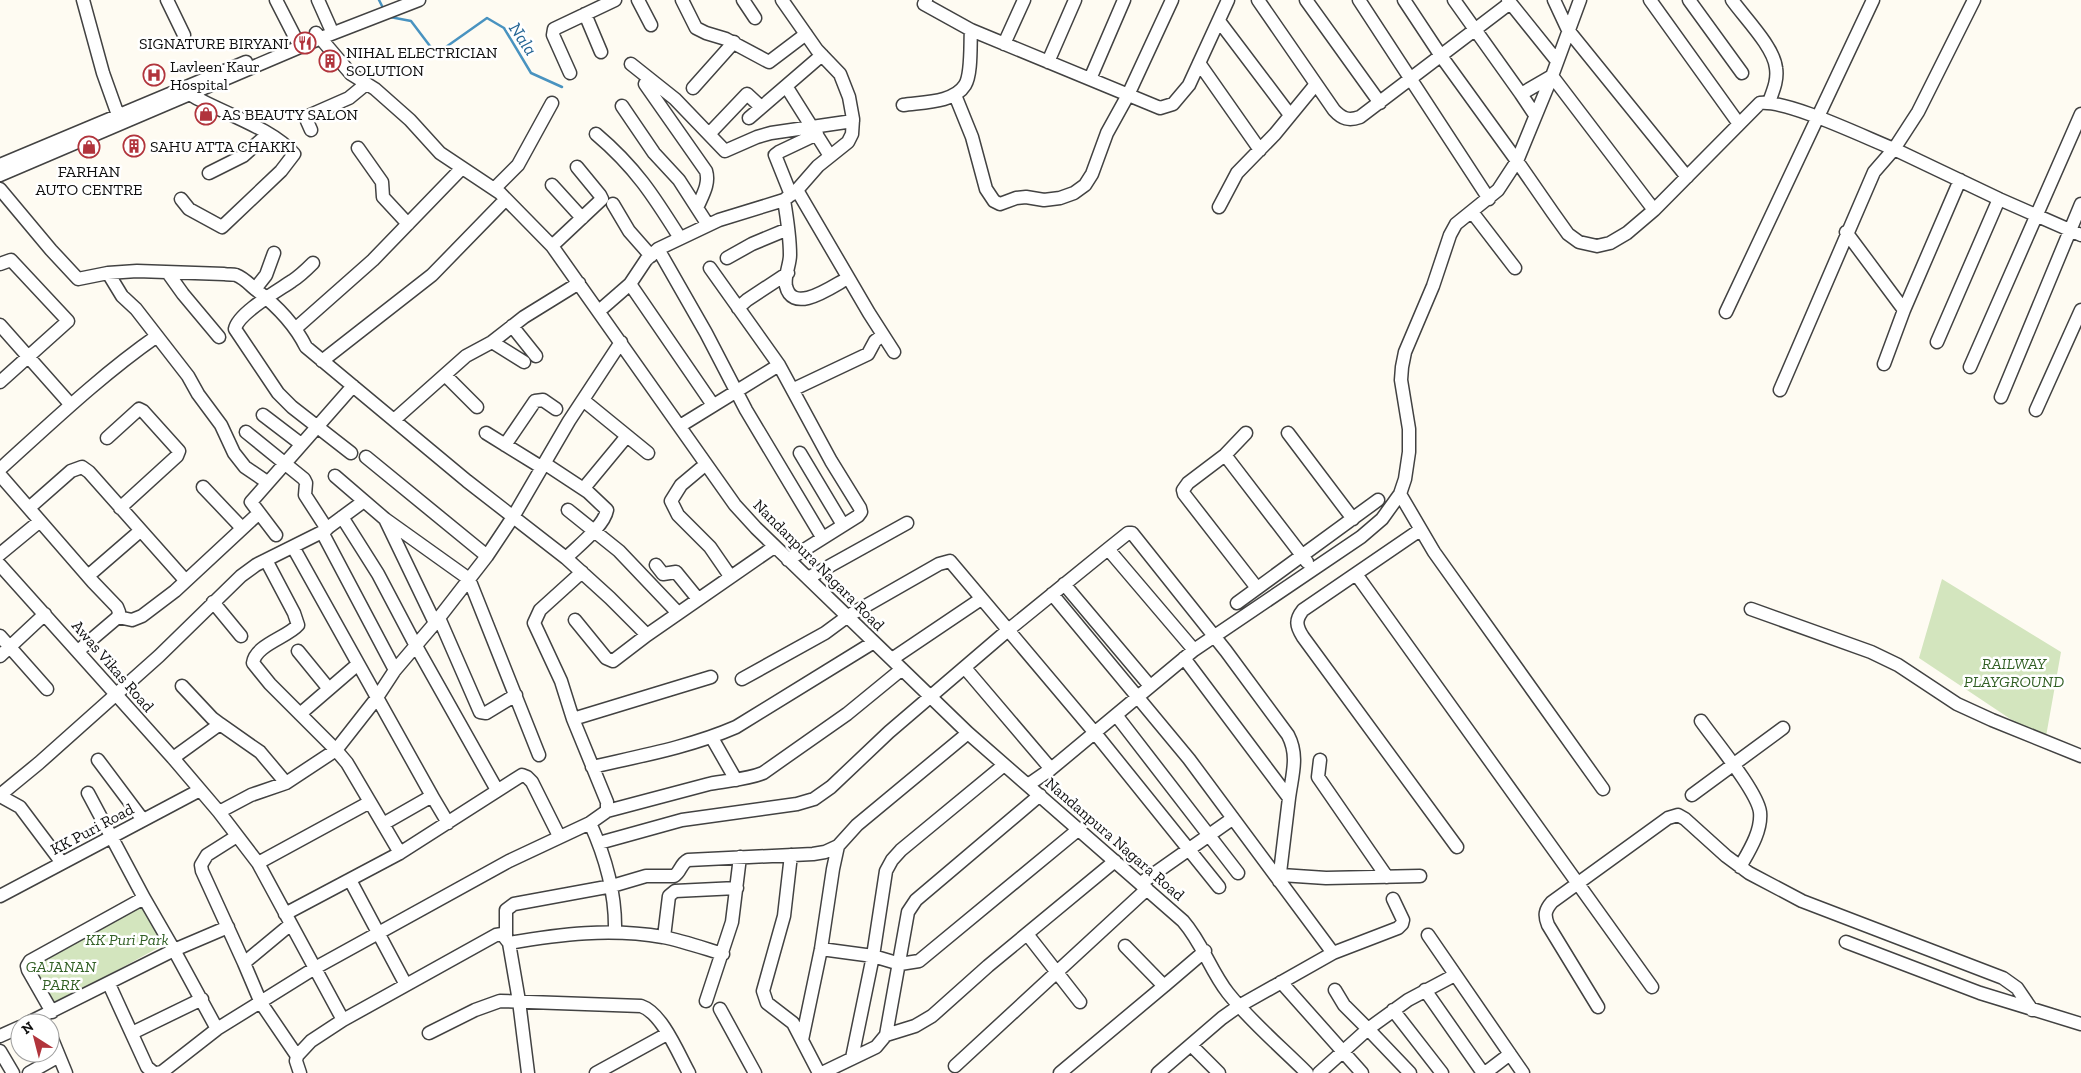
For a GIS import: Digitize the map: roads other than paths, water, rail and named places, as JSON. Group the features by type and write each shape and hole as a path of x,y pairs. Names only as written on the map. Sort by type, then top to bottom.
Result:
{"street":[{"path":"83,0 103,74 118,115"},
{"path":"167,0 184,35"},
{"path":"276,0 297,41"},
{"path":"318,0 330,27"},
{"path":"0,165 118,115 206,84 398,4 419,0"},
{"path":"570,73 553,31 558,25 614,0"},
{"path":"638,0 651,25"},
{"path":"682,0 696,28 734,42 769,62 806,34"},
{"path":"743,0 755,18"},
{"path":"599,311 630,284 638,270 654,253 708,225 791,195 830,156 848,142 852,134 853,121 849,97 840,74 806,34 782,0"},
{"path":"926,0 924,4 971,30 1160,108 1173,104 1189,85 1228,0"},
{"path":"1004,44 1024,0"},
{"path":"1048,62 1075,0"},
{"path":"1090,79 1124,0"},
{"path":"955,95 972,137 986,189 994,201 1000,204 1016,198 1044,200 1060,198 1074,193 1085,186 1092,174 1107,133 1128,95 1172,0"},
{"path":"1258,0 1334,110 1346,119 1360,118 1509,2 1557,61"},
{"path":"1306,0 1380,103"},
{"path":"1359,0 1489,199"},
{"path":"1404,0 1441,56 1568,234 1579,242 1597,246 1610,243 1627,233 1654,210 1751,110 1760,103 1769,102 1818,118 1894,149 1999,199 2075,232"},
{"path":"1454,0 1535,115"},
{"path":"1554,0 1568,30 1687,177"},
{"path":"1028,785 1051,769 1189,654 1361,537 1382,519 1400,494 1405,479 1409,452 1409,429 1402,385 1404,352 1433,286 1450,235 1456,224 1489,199 1506,180 1517,161 1552,76 1580,0"},
{"path":"1650,0 1739,124"},
{"path":"1689,0 1742,73"},
{"path":"1732,0 1770,50 1776,67 1776,82 1769,102"},
{"path":"1726,312 1873,0"},
{"path":"1780,390 1846,232 1874,172 1894,149 1922,104 1974,0"},
{"path":"585,14 601,52"},
{"path":"0,175 191,95 206,84 297,41 318,36 330,27 374,15"},
{"path":"1219,21 1290,115"},
{"path":"903,105 955,95 965,85 971,30"},
{"name":"Nandanpura Nagara Road","path":"318,36 351,74 410,120 440,153 506,199 552,246 735,505 774,547 968,733 1183,921 1205,951 1216,975 1240,1006 1307,1073"},
{"path":"693,88 734,42"},
{"path":"749,118 822,54"},
{"path":"1199,63 1260,150"},
{"path":"631,64 675,99 727,151 757,137 815,130 853,121"},
{"path":"1521,94 1552,76"},
{"path":"1552,76 1654,210"},
{"path":"311,130 307,121 308,116 349,98 366,84"},
{"path":"645,84 706,171 707,186 697,208"},
{"path":"1219,207 1237,173 1260,150 1316,84"},
{"path":"786,86 830,156"},
{"path":"709,134 746,94 749,94 762,108"},
{"path":"181,198 189,209 213,224 222,227 281,171 294,154 278,138 191,95"},
{"path":"494,189 518,165 552,103"},
{"path":"622,106 654,154 679,180 708,225"},
{"path":"1970,367 2081,114"},
{"path":"815,130 778,152 775,155 776,160 791,195 848,278 894,352"},
{"path":"209,173 243,156 268,134"},
{"path":"596,134 637,173 680,238"},
{"path":"358,148 382,182 383,197 408,224"},
{"path":"552,246 599,203 601,197 577,167"},
{"path":"295,329 351,281 462,168"},
{"path":"1884,364 1904,310 1960,180"},
{"path":"552,185 582,218"},
{"path":"0,189 50,250 78,279 108,273 137,271 236,276 267,297 295,329 306,347 513,517 566,558 647,635"},
{"path":"791,195 788,229 790,256 786,287 792,296 796,299 809,299 848,278"},
{"path":"322,361 432,275 506,199"},
{"path":"1937,342 1999,199"},
{"path":"613,204 629,231 654,253 706,333 735,392 822,537"},
{"path":"2000,397 2075,232 2081,204"},
{"path":"1472,212 1515,268"},
{"path":"727,258 752,244 788,229"},
{"path":"1846,232 1904,310"},
{"path":"255,289 266,275 274,253"},
{"path":"0,264 11,260 68,321 0,382"},
{"path":"313,263 300,275 267,297 240,320 236,329 278,394 350,453"},
{"path":"710,268 780,364 831,461 860,508 861,512 858,516 788,560"},
{"path":"108,273 122,296 136,309 188,376 198,394 221,425 234,453 245,467 267,482"},
{"path":"168,273 219,337"},
{"path":"738,308 788,273"},
{"path":"394,420 466,356 492,342 512,326 579,283"},
{"path":"630,284 713,405"},
{"path":"2036,410 2081,310"},
{"path":"0,325 71,405"},
{"path":"512,326 536,356"},
{"path":"794,389 868,354 875,340 883,335"},
{"path":"0,468 129,356 157,336"},
{"path":"492,342 524,362"},
{"path":"219,812 252,795 286,783 336,750 376,699 395,670 487,556 513,517 542,465 621,342"},
{"path":"680,426 780,364"},
{"path":"445,375 477,407"},
{"path":"276,535 251,502 283,463 318,427 353,386"},
{"path":"505,445 535,401 543,400 556,409"},
{"path":"583,400 648,453"},
{"path":"107,438 138,409 144,411 179,451 177,456 120,508"},
{"path":"263,415 301,444"},
{"path":"246,432 305,481 305,495 395,670"},
{"path":"486,433 584,488 606,508 605,516 594,530 566,558"},
{"path":"1246,433 1225,455 1188,483 1183,490 1184,494 1257,588"},
{"path":"1288,433 1353,519"},
{"path":"584,488 627,436"},
{"path":"800,453 843,524"},
{"path":"1225,455 1314,570"},
{"path":"366,457 487,556"},
{"path":"706,464 682,485 670,501 678,515 710,547 730,576"},
{"path":"29,508 71,471 82,467 89,472 185,580"},
{"path":"0,475 117,607 118,617 78,651"},
{"path":"335,476 385,519 468,579 539,755"},
{"path":"203,487 242,528"},
{"path":"1400,494 1420,530 1603,789"},
{"path":"1237,603 1378,500"},
{"path":"62,863 20,807 2,798 159,656 242,576 266,560 324,530 364,501"},
{"path":"568,510 619,551 678,613"},
{"path":"118,617 132,620 137,619 175,591 259,513"},
{"path":"342,517 370,559 416,646 497,790"},
{"path":"385,519 437,620 480,712 486,713 516,695"},
{"path":"0,554 40,521"},
{"path":"808,578 907,523"},
{"path":"1420,530 1302,610 1297,617 1298,629 1457,847"},
{"path":"88,576 140,531"},
{"path":"599,843 682,820 796,804 814,799 831,787 930,697 1007,631 1128,533 1135,534 1288,735 1294,747 1280,878"},
{"path":"293,547 376,699 448,823"},
{"path":"575,620 610,661 619,658 647,635 774,547"},
{"path":"1108,549 1189,654 1289,798"},
{"path":"266,560 294,613 298,625 270,644 256,656 253,663 270,684 347,763 400,853"},
{"path":"742,679 825,633 848,616 945,561 954,564 1007,631 1095,733 1219,887"},
{"name":"Awas Vikas Road","path":"0,565 173,758 219,812 258,863 343,1020"},
{"path":"656,565 663,574 676,572 698,599"},
{"path":"582,572 540,610 534,623 561,681 573,719 607,802 607,811"},
{"path":"1356,574 1652,987"},
{"path":"1064,584 1150,686"},
{"path":"1052,594 1189,759 1232,818 1280,878 1333,953"},
{"path":"892,659 981,599"},
{"path":"214,602 241,636"},
{"path":"1751,609 1870,652 1898,665 1957,704 2081,756"},
{"path":"0,656 45,614"},
{"path":"0,636 47,689"},
{"path":"592,767 712,738 752,717 874,642"},
{"path":"298,651 329,689"},
{"path":"300,714 358,664"},
{"path":"964,668 1051,769"},
{"path":"109,984 147,1067 159,1073 217,1029 315,968 454,890 559,836 590,823 607,811 708,784 750,778 763,773 848,714 902,669"},
{"path":"573,719 711,677"},
{"path":"182,686 212,718 260,752 286,783"},
{"path":"1116,716 1238,873"},
{"path":"1701,721 1754,796 1760,813 1759,829 1740,867"},
{"path":"173,758 220,724"},
{"path":"1692,795 1783,728"},
{"path":"528,1073 519,1001 508,941 506,910 514,904 612,886 646,876 674,876 678,874 684,862 688,860 826,852 838,846 857,824 968,733"},
{"path":"712,738 736,780"},
{"path":"98,760 142,820"},
{"path":"1320,760 1318,777 1386,877"},
{"path":"852,1058 873,956 886,871 892,860 1004,765"},
{"path":"244,963 288,919 350,880 400,853 516,778 527,777 532,782 559,836"},
{"name":"KK Puri Road","path":"0,896 200,790"},
{"path":"88,793 144,898 202,998 217,1029"},
{"path":"791,855 784,916 763,992 767,1002 793,1023 820,1073 876,1047 886,1035 908,912 916,900 1040,795"},
{"path":"383,824 432,796"},
{"path":"258,863 370,802"},
{"path":"1598,1007 1545,918 1546,910 1552,902 1668,818 1678,815 1740,867 1802,901 2003,978 2017,988 2032,1010"},
{"path":"955,1066 1058,972 1144,886 1189,848 1232,818"},
{"path":"590,823 599,843 612,886 615,932"},
{"path":"821,949 873,956 900,964 912,963 925,956 1079,829"},
{"path":"237,836 208,854 201,865 205,880 261,1003 297,1056"},
{"path":"802,1040 821,949 838,846"},
{"path":"706,1001 732,922 740,857"},
{"path":"886,1035 915,1026 932,1016 1115,861"},
{"path":"1280,878 1420,876"},
{"path":"350,880 406,985"},
{"path":"664,937 672,893 675,891 737,888"},
{"path":"45,1013 28,970 27,966 30,960 144,898"},
{"path":"1160,1072 1240,1006 1333,953 1398,928 1403,920 1393,899"},
{"path":"55,1013 174,950 228,927"},
{"path":"508,941 560,934 615,932 664,937 723,954"},
{"path":"300,1073 296,1060 305,1046 343,1020 496,935 502,934 508,941"},
{"path":"1027,934 1080,1002"},
{"path":"1428,935 1523,1073"},
{"path":"1846,942 1980,993 2081,1024"},
{"path":"1125,946 1164,986"},
{"path":"1060,1073 1205,951"},
{"path":"1319,1073 1368,1029 1393,1010 1425,990 1456,975"},
{"path":"1281,982 1362,1073"},
{"path":"1335,990 1344,1005 1410,1073"},
{"path":"1425,990 1484,1073 1510,1054"},
{"path":"132,1034 202,998"},
{"path":"430,1033 488,1004 500,1001 641,1006 650,1009 658,1018 689,1073"},
{"path":"720,1009 754,1073"},
{"path":"1393,1010 1442,1073"},
{"path":"596,1073 619,1068 667,1034"},
{"path":"1191,1045 1219,1073"},
{"path":"0,1051 13,1073"},
{"path":"60,1058 66,1073"},
{"path":"29,1073 47,1063"}],"waterway":[{"name":"Nala","path":"379,0 384,10"},
{"name":"Nala","path":"390,17 411,21 436,54 487,18 504,28 531,73 562,87"}],"place":[{"name":"SIGNATURE BIRYANI","path":"305,43"},
{"name":"NIHAL ELECTRICIAN SOLUTION","path":"330,61"},
{"name":"Lavleen Kaur Hospital","path":"154,75"},
{"name":"AS BEAUTY SALON","path":"206,114"},
{"name":"SAHU ATTA CHAKKI","path":"134,146"},
{"name":"FARHAN AUTO CENTRE","path":"89,147"}],"park label":[{"name":"RAILWAY PLAYGROUND","path":"2014,672"},
{"name":"KK Puri Park","path":"127,939"},
{"name":"GAJANAN PARK","path":"61,975"}]}
